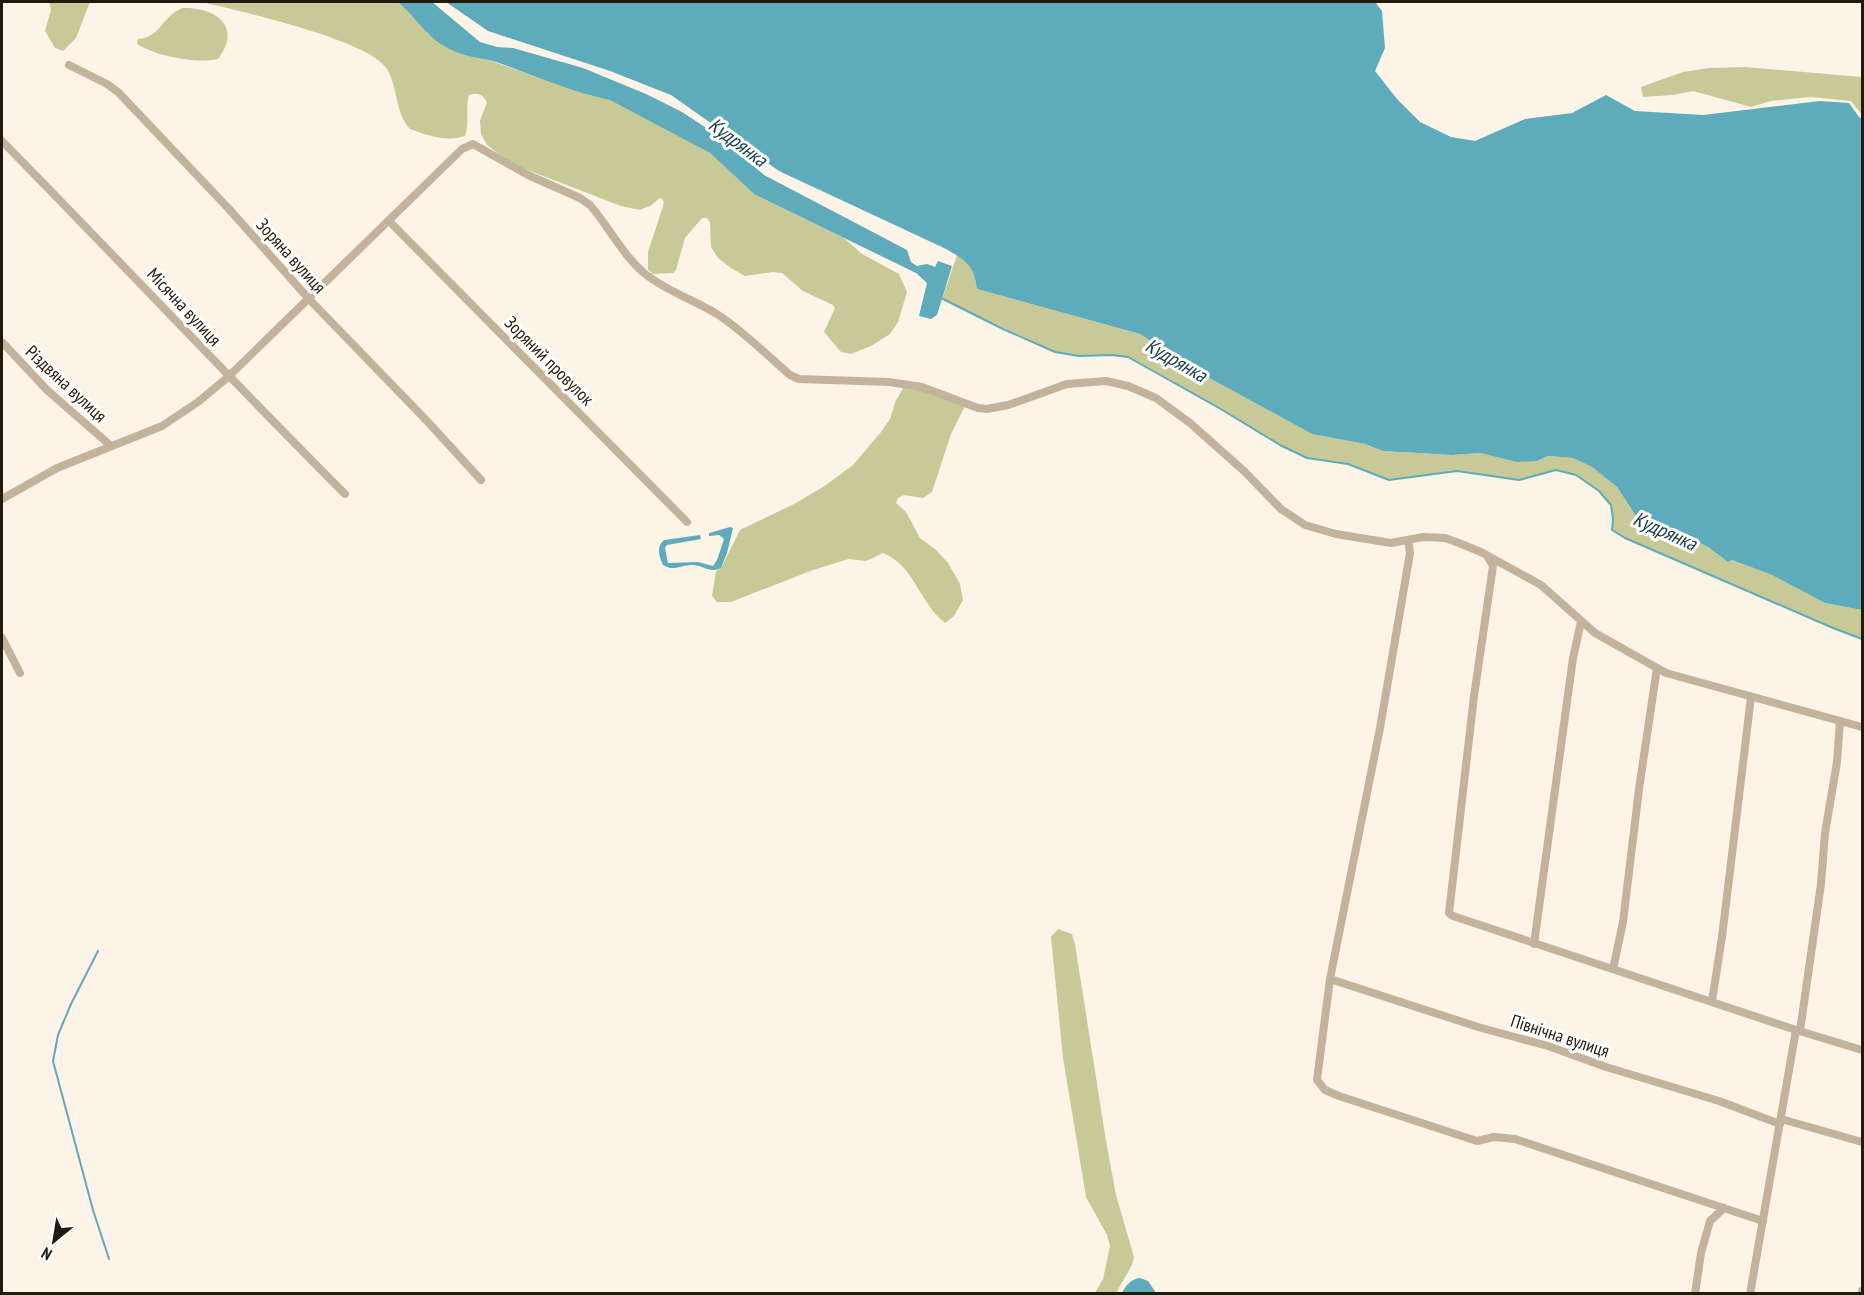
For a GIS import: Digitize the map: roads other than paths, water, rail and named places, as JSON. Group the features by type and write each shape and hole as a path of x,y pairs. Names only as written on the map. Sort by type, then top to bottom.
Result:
{"street":[{"name":"Зоряна вулиця","path":"69,65 118,92 229,209 309,299 481,480"},
{"name":"Місячна вулиця","path":"2,141 187,330 228,377 345,494"},
{"path":"2,499 57,468 162,426 182,415 228,377 462,149 473,144 528,175 580,198 590,205 635,265 667,288 700,304 739,330 790,375 806,381 849,380 922,387 978,408 987,409 1008,405 1066,384 1106,381 1128,386 1156,398 1190,423 1244,471 1281,509 1305,525 1320,531 1392,543 1423,537 1445,538 1487,556 1541,585 1595,633 1657,668 1676,676 1863,727"},
{"name":"Зоряний провулок","path":"389,220 687,522"},
{"name":"Різдвяна вулиця","path":"2,342 47,390 111,446"},
{"path":"1408,540 1410,554 1380,728 1330,979 1317,1080 1325,1090 1478,1141 1494,1137 1515,1139 1763,1221"},
{"path":"1487,556 1493,566 1474,696 1449,913 1534,944 1863,1050"},
{"path":"1534,944 1573,658 1581,622"},
{"path":"2,638 20,673"},
{"path":"1612,969 1623,922 1640,778 1657,668"},
{"path":"1712,1001 1751,697"},
{"path":"1750,1293 1798,1030 1821,884 1840,721"},
{"name":"Північна вулиця","path":"1330,979 1781,1121 1863,1142"},
{"path":"1695,1293 1701,1253 1710,1221 1724,1208"}],"water":[{"path":"398,2 432,2 480,42 497,47 513,48 583,68 646,94 682,112 723,139 764,175 907,250 911,262 917,266 927,264 935,267 938,261 952,266 937,315 931,319 919,316 927,283 916,273 754,194 710,153 610,100 450,49 431,36"},
{"path":"446,2 1375,2 1382,11 1385,48 1375,71 1397,99 1420,122 1451,137 1475,141 1525,119 1572,113 1606,95 1635,111 1703,115 1820,101 1849,103 1862,119 1862,610 1825,603 1772,575 1732,560 1728,562 1696,541 1663,537 1638,519 1617,487 1592,467 1573,458 1548,456 1537,461 1517,462 1481,453 1452,455 1383,451 1365,444 1312,434 1202,374 1140,334 977,289 971,268 957,256 779,171 671,95 610,71 488,31"},
{"path":"733,528 721,568 710,570 692,565 670,568 663,565 659,549 664,540 700,535 701,539 667,545 665,548 668,563 698,562 713,566 724,539 719,535 709,536 709,533"},
{"path":"1140,1278 1148,1281 1156,1293 1122,1293 1129,1283"}],"waterway":[{"name":"Кудрянка","path":"941,298 1055,352 1079,356 1128,357 1280,445 1307,458 1348,464 1389,480 1457,471 1519,480 1556,470 1576,475 1599,491 1611,505 1612,530 1625,538 1862,639"},
{"path":"98,951 58,1035 53,1061 93,1210 109,1259"}]}
